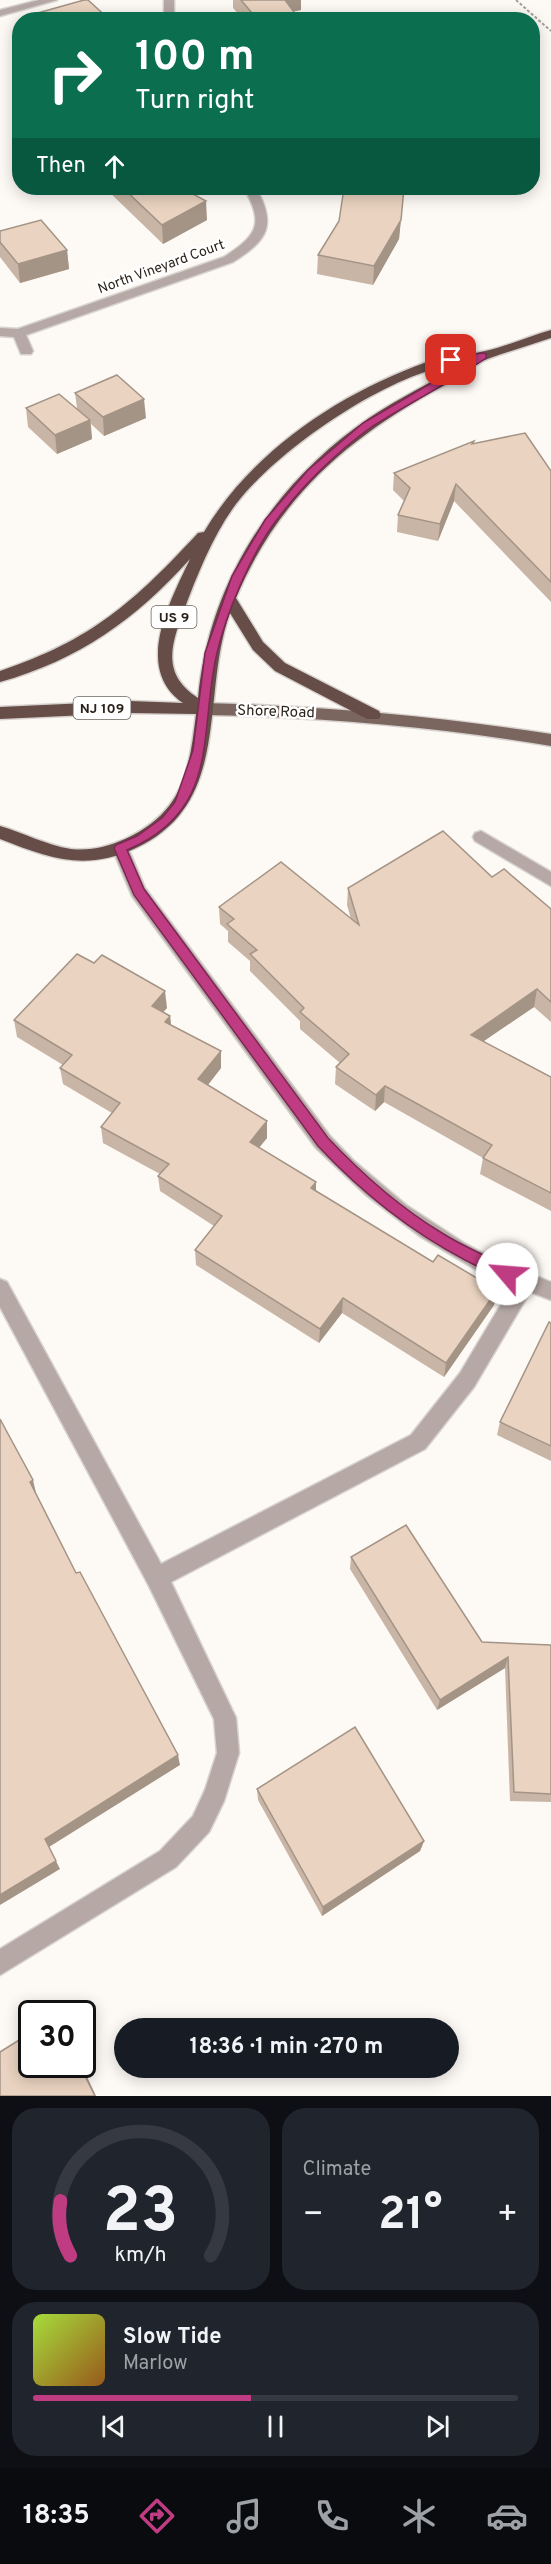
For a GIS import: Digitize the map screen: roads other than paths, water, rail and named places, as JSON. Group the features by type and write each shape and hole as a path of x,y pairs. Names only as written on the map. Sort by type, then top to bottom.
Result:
{"highway":[{"name":"US 9","path":"204,709 171,683 166,674 166,645 184,590 221,517 240,490 263,467 322,422 388,383 435,362 483,356 551,334"},
{"name":"US 9","path":"229,598 238,576 269,523 312,472 367,426 483,356"},
{"path":"0,677 56,655 124,615 221,517"},
{"path":"0,832 57,852 84,856 120,848 141,839 166,821 181,804 199,750 211,653 229,598"},
{"path":"229,598 258,646 279,667 373,716"},
{"name":"Shore Road","path":"0,713 130,707 204,709"}],"main road":[{"name":"Shore Road","path":"204,709 373,716 501,731 551,740"}],"street":[{"path":"0,13 52,0"},
{"name":"North Vineyard Court","path":"0,332 19,333 221,264 240,253 254,240 261,225 261,210 254,195"},
{"path":"19,333 26,351"},
{"path":"481,837 551,880"},
{"path":"120,848 138,891 323,1142 356,1177 394,1209 437,1238 525,1283 551,1291"},
{"path":"157,1578 418,1442 467,1380 525,1283"},
{"path":"0,1288 157,1578 225,1718 228,1753 216,1793 201,1824 168,1859 0,1963"}]}
